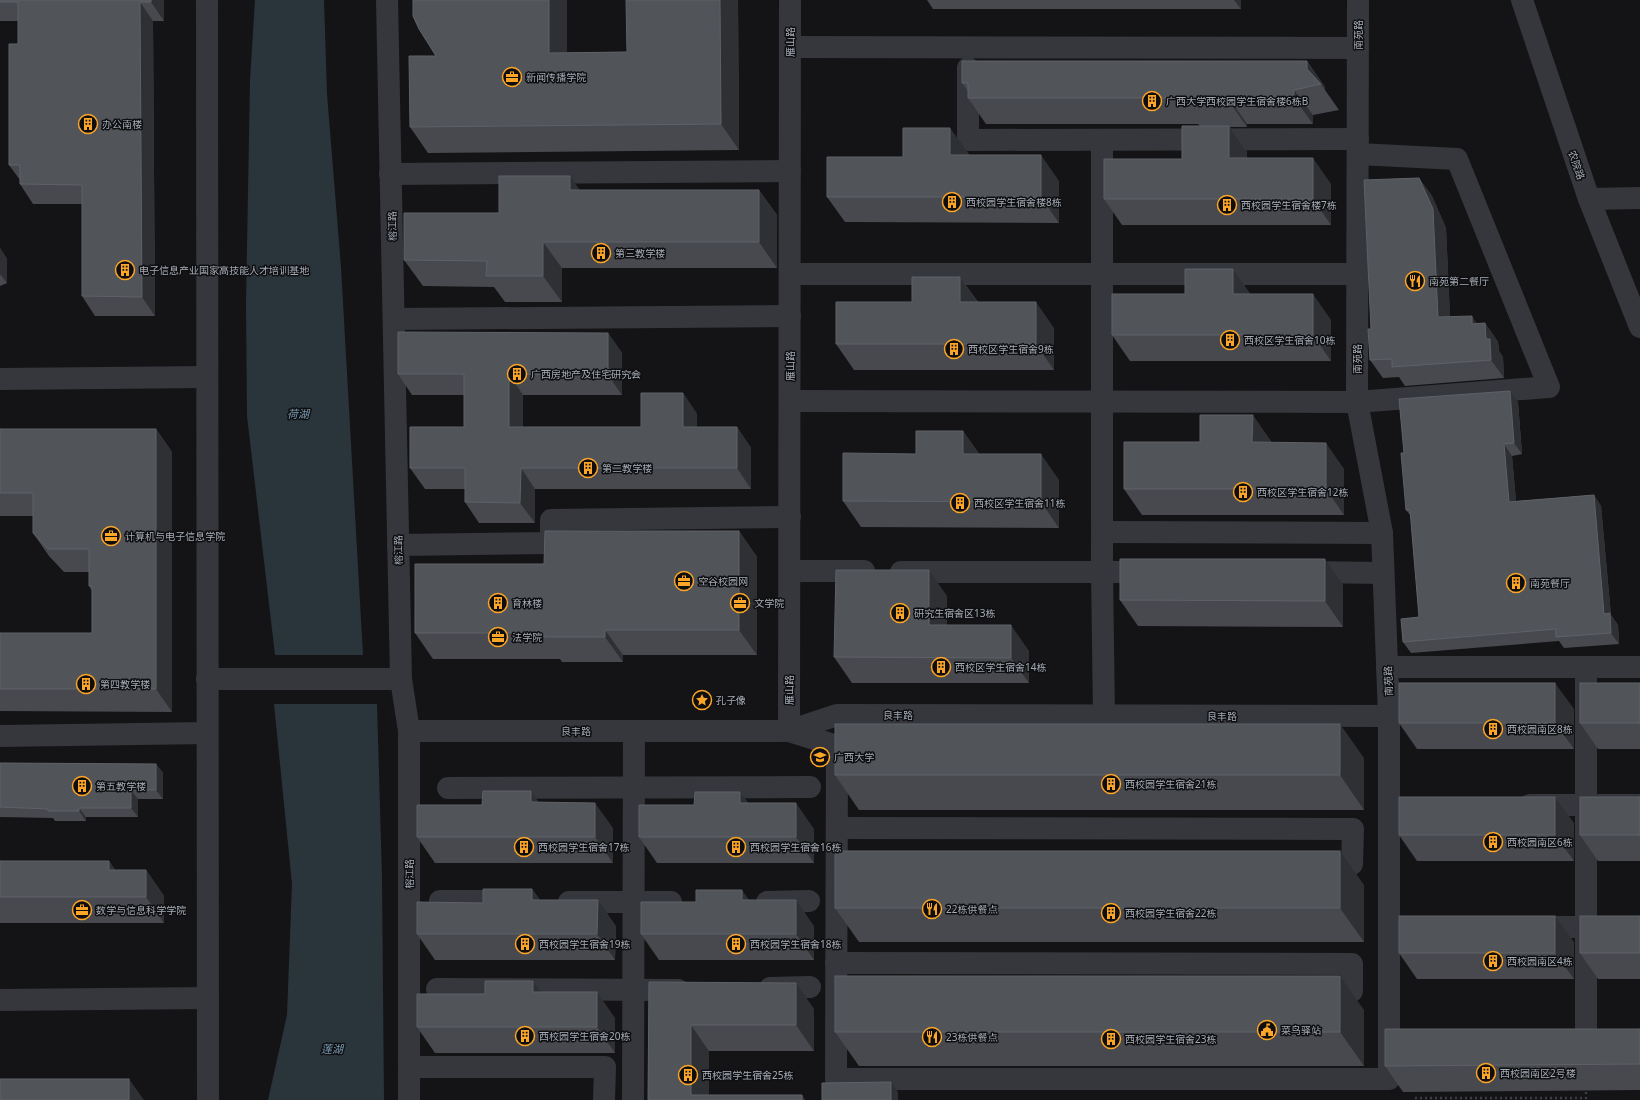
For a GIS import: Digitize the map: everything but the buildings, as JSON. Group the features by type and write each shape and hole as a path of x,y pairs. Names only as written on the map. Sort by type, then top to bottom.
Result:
{"street":[{"path":"208,0 208,1100"},
{"name":"榕江路","path":"387,0 401,678 409,731 409,1100"},
{"name":"雁山路","path":"789,731 790,0"},
{"name":"南苑路","path":"836,963 844,990 836,1078 1389,1079 1389,716 1382,533 1357,402 1358,0"},
{"name":"农院路","path":"1522,0 1589,199 1640,327"},
{"path":"790,47 1358,48"},
{"path":"790,401 1357,402 1549,387 1457,159 1358,147 1102,140 968,140 968,47"},
{"path":"1102,140 1102,572 1104,716"},
{"path":"390,174 790,170"},
{"path":"1589,199 1640,198"},
{"path":"790,274 1358,274"},
{"path":"394,319 790,316"},
{"path":"0,379 207,376"},
{"path":"398,545 551,543 551,520 790,517"},
{"path":"1102,532 1382,533"},
{"path":"790,571 1172,572"},
{"path":"1282,572 1383,573"},
{"path":"1387,667 1640,667"},
{"path":"1586,667 1586,1042"},
{"path":"207,678 401,678"},
{"name":"良丰路","path":"409,731 789,731 837,715 1389,716"},
{"path":"633,1100 634,731"},
{"path":"789,731 837,746 836,963 1352,964 1352,991 1304,991"},
{"path":"0,736 207,733"},
{"path":"448,788 810,787"},
{"path":"1508,805 1640,805"},
{"path":"837,828 1353,829 1352,864 1298,864"},
{"path":"836,864 860,864"},
{"path":"440,901 634,903 690,902"},
{"path":"745,902 809,901"},
{"path":"1516,927 1640,927"},
{"path":"749,988 810,988"},
{"path":"437,989 695,989"},
{"path":"0,1000 208,998"},
{"path":"1562,1042 1609,1042"},
{"path":"409,1067 605,1067 604,1100"}],"path":[{"path":"1415,1098 1586,1098 1586,1082"}],"water":[{"name":"荷湖","path":"255,0 324,0 327,94 341,267 363,655 275,655 247,416 246,305 250,80"},
{"name":"莲湖","path":"274,704 377,704 382,877 384,1100 268,1100 287,1015 292,884"}],"place":[{"name":"新闻传播学院","path":"512,77"},
{"name":"广西大学西校园学生宿舍楼6栋B","path":"1152,101"},
{"name":"办公南楼","path":"88,124"},
{"name":"西校园学生宿舍楼8栋","path":"952,202"},
{"name":"西校园学生宿舍楼7栋","path":"1227,205"},
{"name":"第三教学楼","path":"601,253"},
{"name":"电子信息产业国家高技能人才培训基地","path":"125,270"},
{"name":"南苑第二餐厅","path":"1415,281"},
{"name":"西校区学生宿舍10栋","path":"1230,340"},
{"name":"西校区学生宿舍9栋","path":"954,349"},
{"name":"广西房地产及住宅研究会","path":"517,374"},
{"name":"第二教学楼","path":"588,468"},
{"name":"西校区学生宿舍12栋","path":"1243,492"},
{"name":"西校区学生宿舍11栋","path":"960,503"},
{"name":"计算机与电子信息学院","path":"111,536"},
{"name":"空谷校园网","path":"684,581"},
{"name":"南苑餐厅","path":"1516,583"},
{"name":"育林楼","path":"498,603"},
{"name":"文学院","path":"740,603"},
{"name":"研究生宿舍区13栋","path":"900,613"},
{"name":"法学院","path":"498,637"},
{"name":"西校区学生宿舍14栋","path":"941,667"},
{"name":"第四教学楼","path":"86,684"},
{"name":"孔子像","path":"702,700"},
{"name":"西校园南区8栋","path":"1493,729"},
{"name":"广西大学","path":"820,757"},
{"name":"西校园学生宿舍21栋","path":"1111,784"},
{"name":"第五教学楼","path":"82,786"},
{"name":"西校园南区6栋","path":"1493,842"},
{"name":"西校园学生宿舍17栋","path":"524,847"},
{"name":"西校园学生宿舍16栋","path":"736,847"},
{"name":"22栋供餐点","path":"932,909"},
{"name":"数学与信息科学学院","path":"82,910"},
{"name":"西校园学生宿舍22栋","path":"1111,913"},
{"name":"西校园学生宿舍19栋","path":"525,944"},
{"name":"西校园学生宿舍18栋","path":"736,944"},
{"name":"西校园南区4栋","path":"1493,961"},
{"name":"菜鸟驿站","path":"1267,1030"},
{"name":"西校园学生宿舍20栋","path":"525,1036"},
{"name":"23栋供餐点","path":"932,1037"},
{"name":"西校园学生宿舍23栋","path":"1111,1039"},
{"name":"西校园南区2号楼","path":"1486,1073"},
{"name":"西校园学生宿舍25栋","path":"688,1075"}]}
